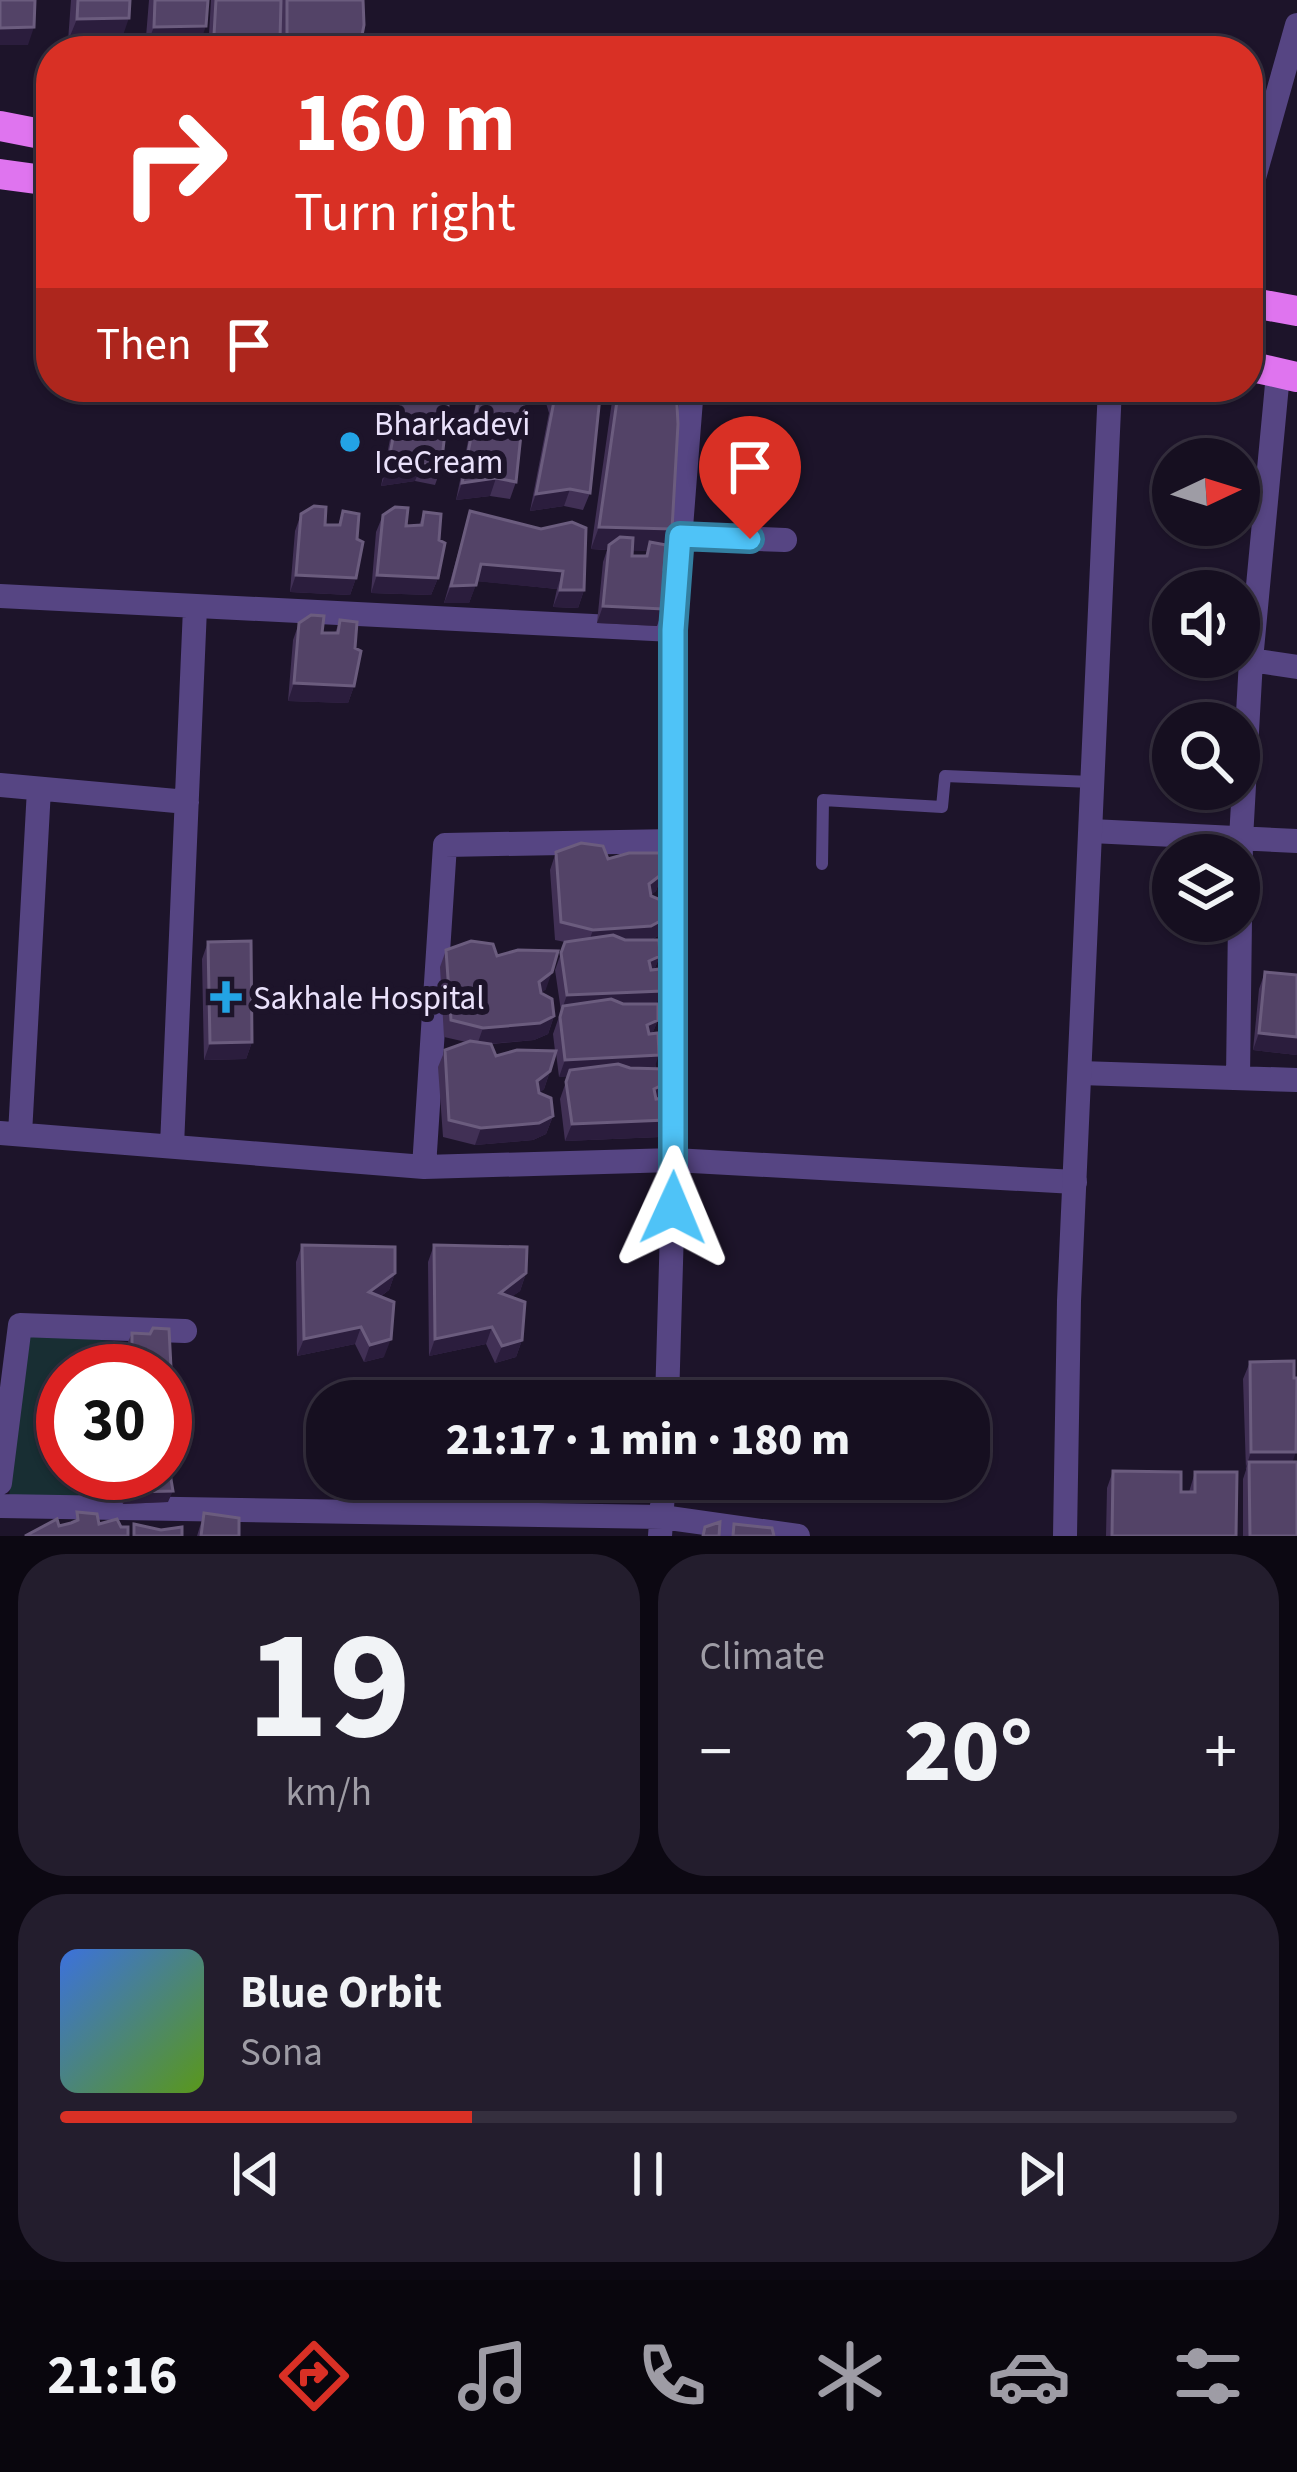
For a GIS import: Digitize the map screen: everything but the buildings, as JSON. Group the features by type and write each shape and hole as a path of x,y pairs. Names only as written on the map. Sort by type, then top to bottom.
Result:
{"main road":[{"path":"0,126 36,133"},
{"path":"0,174 36,179"},
{"path":"1263,305 1297,311"}],"street":[{"path":"1263,146 1297,25"},
{"path":"1258,570 1274,372"},
{"path":"668,1380 674,1160 673,630 691,402"},
{"path":"1065,1536 1075,1182 1109,402"},
{"path":"680,536 784,540"},
{"path":"0,596 673,630"},
{"path":"172,1146 195,608"},
{"path":"1260,661 1297,667"},
{"path":"1241,834 1250,678"},
{"path":"0,785 187,802"},
{"path":"39,789 10,1134 424,1167 674,1160 1075,1182"},
{"path":"1091,831 1155,834"},
{"path":"1260,839 1297,841"},
{"path":"424,1167 445,845 674,842"},
{"path":"1238,1078 1240,942"},
{"path":"1080,1073 1297,1080"},
{"path":"0,1483 20,1325 185,1331"},
{"path":"0,1506 661,1526 798,1536"}],"lane":[{"path":"822,865 824,800 942,807 945,776 1094,782"}],"green space":[{"path":"29,1334 112,1341 36,1344 36,1498 9,1497"}],"place":[{"name":"Bharkadevi IceCream","path":"350,442"},
{"name":"Sakhale Hospital","path":"226,997"}],"route":[{"path":"673,1208 673,630 680,536 750,539"}]}
